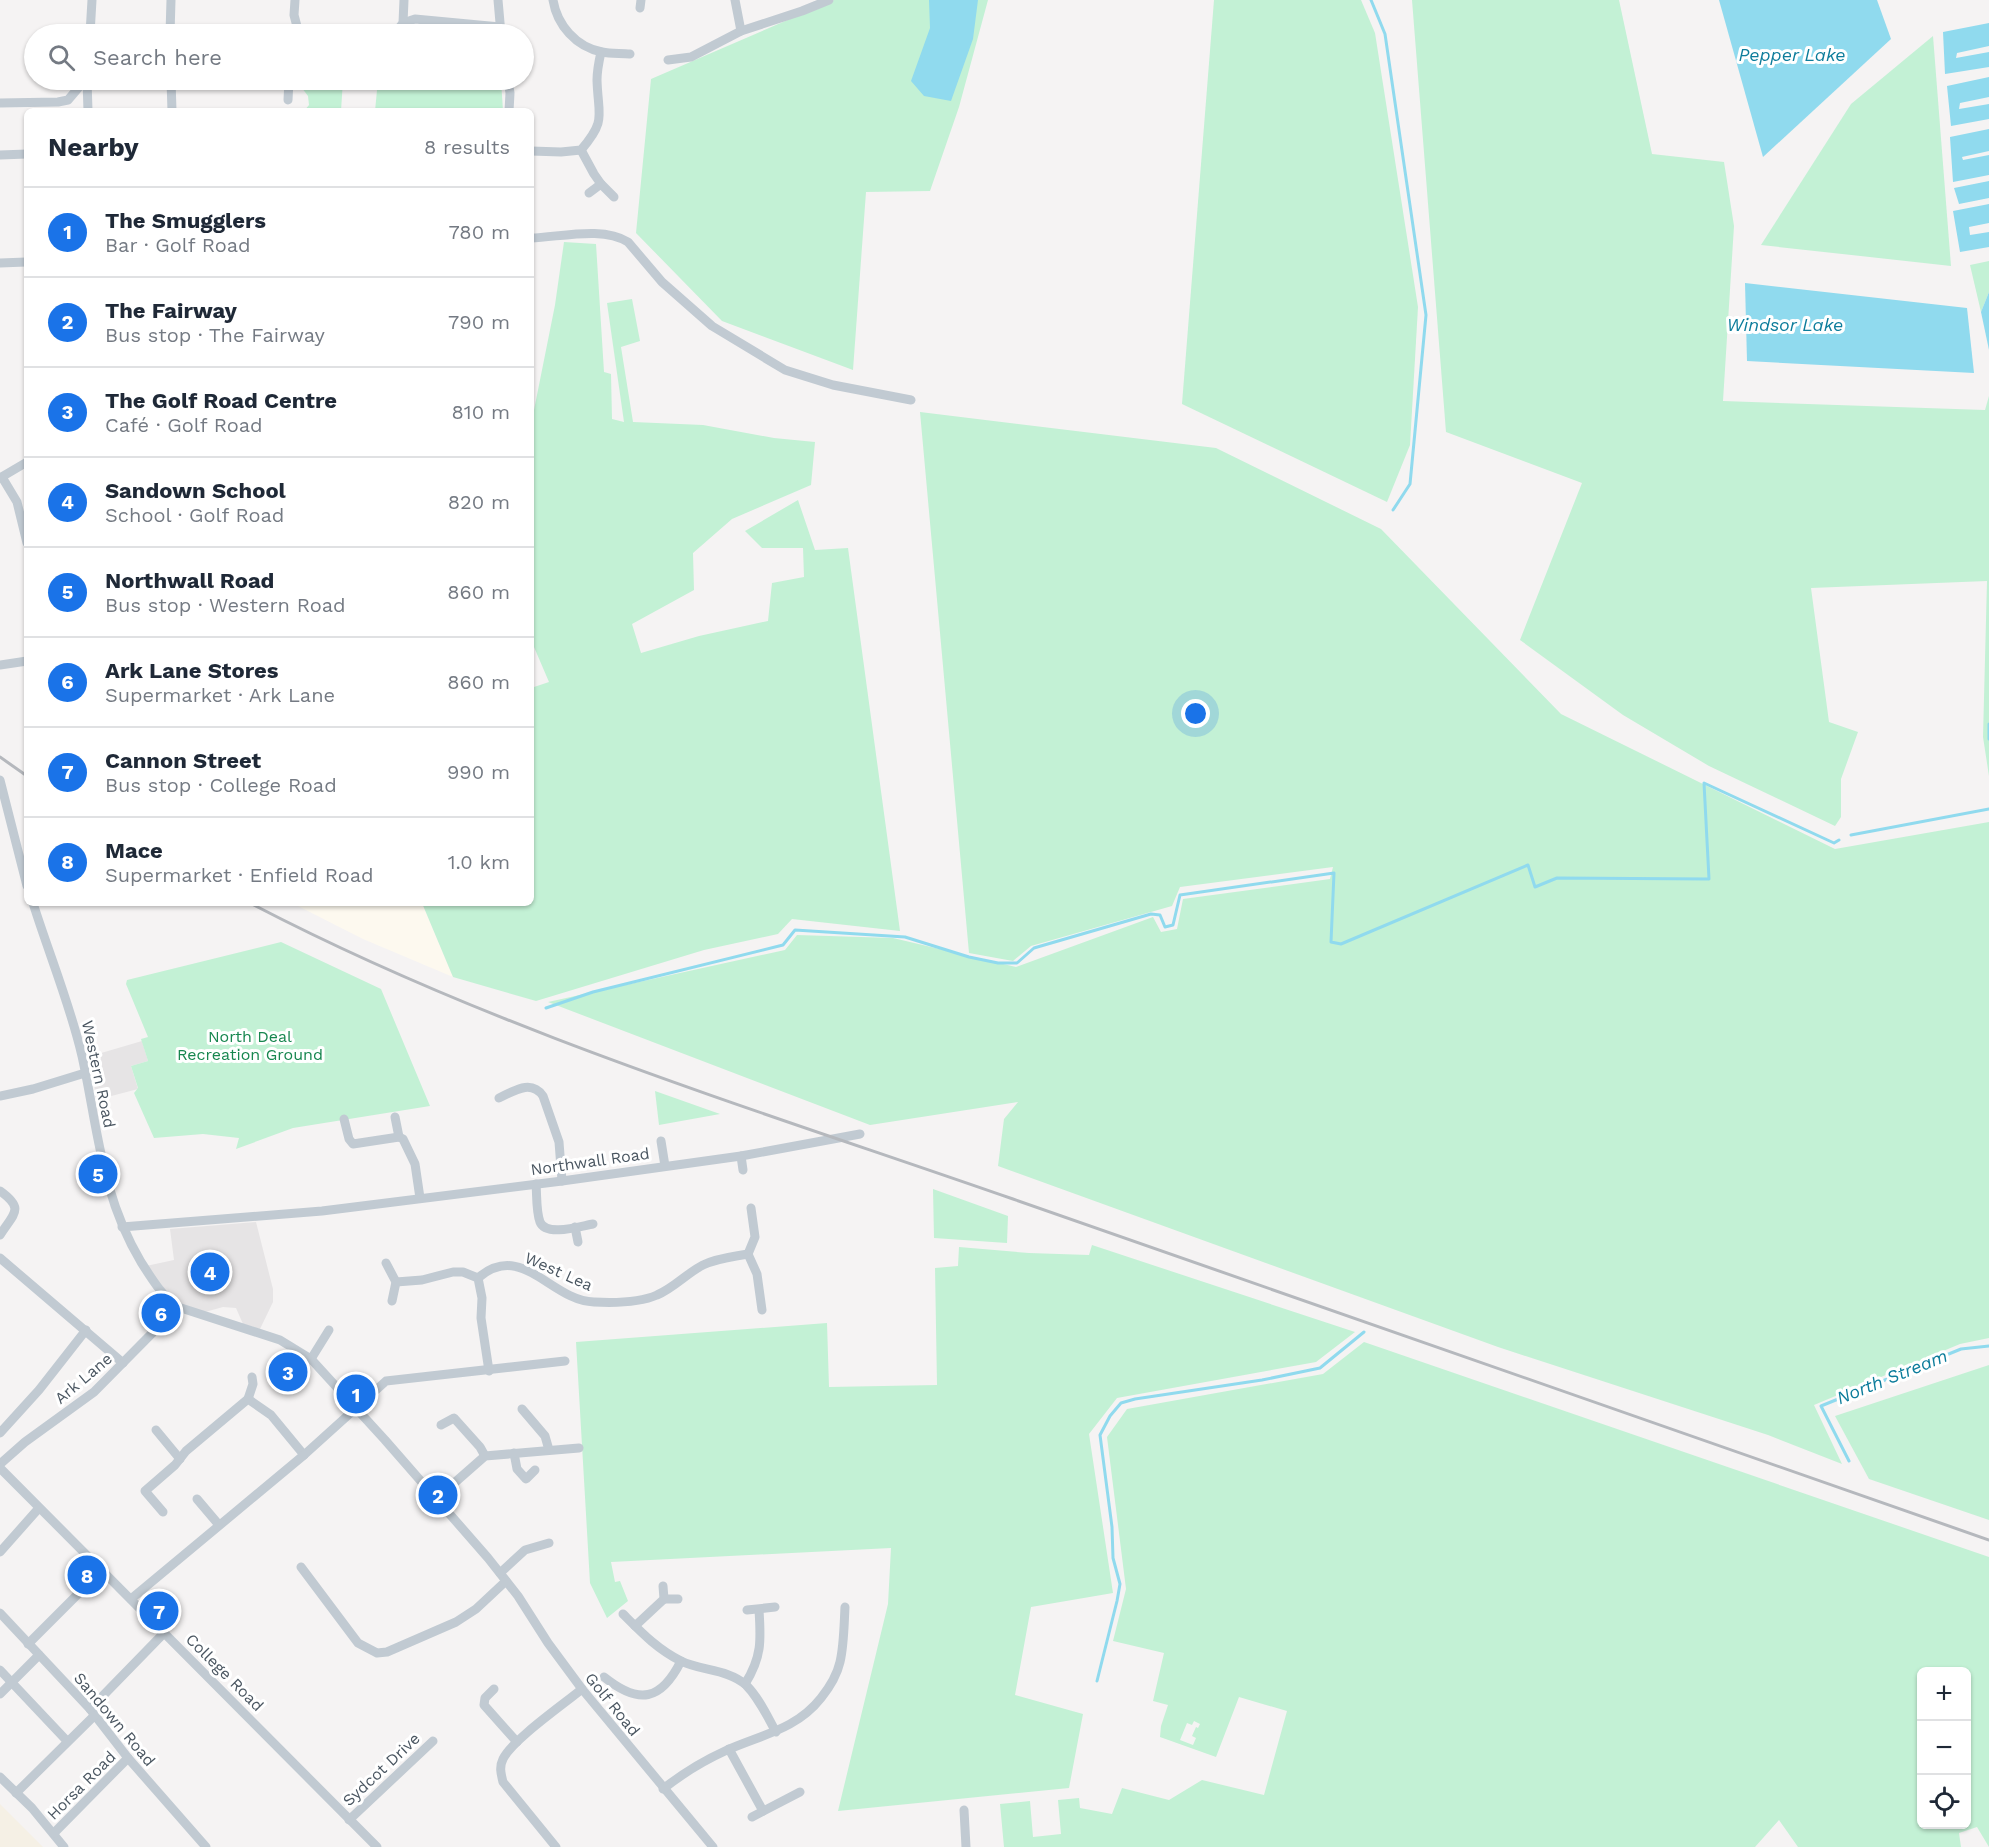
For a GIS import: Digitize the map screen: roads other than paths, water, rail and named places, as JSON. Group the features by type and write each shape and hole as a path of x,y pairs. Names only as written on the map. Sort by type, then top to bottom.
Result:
{"street":[{"path":"91,24 92,0"},
{"path":"170,24 171,0"},
{"path":"295,0 296,24"},
{"path":"404,0 404,23 415,19 451,24"},
{"path":"498,0 500,24"},
{"path":"553,0 562,24 573,38 601,52 630,54"},
{"path":"735,0 741,31"},
{"path":"668,60 692,57 741,31 829,0"},
{"path":"534,151 581,150 592,138 601,114 597,78 601,52"},
{"path":"0,103 58,102 68,100 77,90"},
{"path":"87,90 88,108"},
{"path":"171,90 172,108"},
{"path":"288,100 289,90"},
{"path":"509,108 510,90"},
{"path":"581,150 594,174 614,197"},
{"path":"0,155 24,154"},
{"path":"590,193 602,184"},
{"path":"534,238 606,233 619,236 628,242 676,296 712,326 785,370 833,385 911,400"},
{"path":"0,263 24,262"},
{"path":"24,464 1,478 17,502 24,531"},
{"path":"0,665 24,661"},
{"path":"1,786 24,874"},
{"name":"Western Road","path":"34,906 72,1019 82,1057 104,1170 122,1227 154,1283 166,1298 178,1307"},
{"path":"0,1096 33,1089 84,1073"},
{"path":"499,1098 523,1087 534,1087 539,1090 559,1142 562,1181"},
{"path":"395,1117 399,1137 403,1139 415,1164 420,1198"},
{"path":"344,1119 349,1139 353,1144 399,1137"},
{"name":"Northwall Road","path":"122,1227 322,1211 562,1181 741,1156 860,1134"},
{"path":"661,1141 665,1166"},
{"path":"741,1156 743,1170"},
{"path":"536,1184 539,1220 542,1226 551,1230 593,1224"},
{"path":"0,1191 13,1200 15,1211 0,1235"},
{"path":"751,1208 747,1221 754,1238 748,1254 757,1274 762,1310"},
{"path":"575,1227 578,1242"},
{"name":"West Lea","path":"478,1278 497,1266 515,1267 531,1271 558,1290 591,1302 642,1300 665,1291 703,1265 720,1258 748,1254"},
{"path":"0,1258 123,1363"},
{"path":"386,1263 396,1282 392,1301"},
{"path":"396,1282 422,1280 453,1272 462,1272 478,1278 489,1371"},
{"path":"665,1291 672,1301"},
{"path":"761,1297 773,1297"},
{"name":"Golf Road","path":"178,1307 280,1340 310,1359 436,1498 503,1577 582,1689 713,1847"},
{"name":"Ark Lane","path":"0,1466 25,1442 94,1392 178,1307"},
{"path":"0,1433 39,1390 86,1330"},
{"path":"310,1359 329,1330"},
{"path":"131,1599 304,1455 386,1381 565,1361"},
{"path":"163,1512 145,1491 175,1465 186,1451 248,1399 253,1384 252,1377"},
{"path":"248,1399 271,1416 304,1455"},
{"path":"522,1409 545,1436 549,1450"},
{"path":"441,1425 454,1418 480,1447 485,1456"},
{"path":"156,1430 180,1459"},
{"path":"436,1498 485,1456 579,1448"},
{"path":"514,1453 518,1469 526,1479 535,1470"},
{"name":"College Road","path":"0,1466 101,1571 376,1847"},
{"path":"197,1498 219,1525"},
{"path":"0,1552 39,1508"},
{"path":"301,1567 358,1643 377,1653 387,1652 456,1622 476,1609 525,1550 549,1543"},
{"path":"28,1644 101,1571"},
{"path":"663,1586 664,1599"},
{"path":"635,1626 664,1599 678,1599"},
{"path":"747,1610 775,1607"},
{"path":"663,1789 683,1774 729,1749 797,1722 814,1707 830,1687 840,1662 845,1607"},
{"path":"745,1684 756,1665 760,1651 759,1610"},
{"name":"Sandown Road","path":"0,1613 92,1713 206,1847"},
{"path":"623,1614 650,1642 681,1661 729,1675 745,1684 757,1698 776,1732"},
{"path":"16,1792 67,1741 164,1633"},
{"path":"0,1694 39,1655"},
{"path":"604,1677 623,1691 634,1695 646,1695 660,1690 672,1679 681,1661"},
{"path":"0,1670 67,1741"},
{"path":"615,1686 621,1677"},
{"path":"495,1689 485,1698 484,1705 517,1742"},
{"path":"556,1847 535,1818 503,1782 500,1770 503,1758 517,1742 582,1689"},
{"name":"Sydcot Drive","path":"350,1820 433,1741"},
{"path":"729,1749 763,1811"},
{"name":"Horsa Road","path":"54,1833 128,1758"},
{"path":"0,1777 54,1833 64,1847"},
{"path":"752,1817 800,1792"},
{"path":"787,1798 793,1808"},
{"path":"964,1810 966,1847"}],"water":[{"path":"929,0 978,0 973,39 951,101 924,96 911,81 930,28"},
{"name":"Pepper Lake","path":"1719,0 1877,0 1891,39 1763,157"},
{"path":"1989,23 1989,46 1957,53 1956,58 1989,52 1989,67 1945,74 1943,32"},
{"path":"1989,77 1989,97 1960,103 1959,109 1989,104 1989,119 1951,126 1947,86"},
{"path":"1989,129 1989,151 1962,157 1963,160 1989,155 1989,175 1953,182 1950,137"},
{"path":"1989,181 1989,198 1959,204 1954,188"},
{"path":"1989,204 1989,223 1969,227 1970,235 1989,232 1989,247 1960,252 1953,211"},
{"name":"Windsor Lake","path":"1745,283 1967,308 1974,373 1747,361"},
{"path":"1989,292 1989,350 1981,312"}],"waterway":[{"path":"1371,0 1385,34 1426,315 1410,484 1393,510"},
{"path":"1989,724 1989,739"},
{"path":"546,1008 593,992 783,945 795,930 905,937 969,957 998,963 1017,963 1034,948 1151,914 1160,915 1165,927 1173,925 1180,895 1334,873 1331,942 1341,944 1528,865 1535,887 1557,878 1709,879 1704,783 1834,843 1839,840"},
{"path":"1851,835 1989,809"},
{"path":"1097,1681 1120,1584 1113,1558 1112,1527 1100,1435 1110,1416 1121,1403 1135,1399 1262,1380 1320,1368 1364,1332"},
{"name":"North Stream","path":"1849,1461 1821,1406 1961,1349 1989,1346"}],"railway":[{"path":"0,757 24,774"},
{"path":"256,906 435,990 626,1065 1989,1540"}],"place":[{"name":"Northwall Road","path":"98,1174"},
{"name":"Sandown School","path":"210,1272"},
{"name":"Ark Lane Stores","path":"161,1313"},
{"name":"The Golf Road Centre","path":"288,1372"},
{"name":"The Smugglers","path":"356,1394"},
{"name":"The Fairway","path":"438,1495"},
{"name":"Mace","path":"87,1575"},
{"name":"Cannon Street","path":"159,1611"}],"park label":[{"name":"North Deal Recreation Ground","path":"250,1045"}]}
